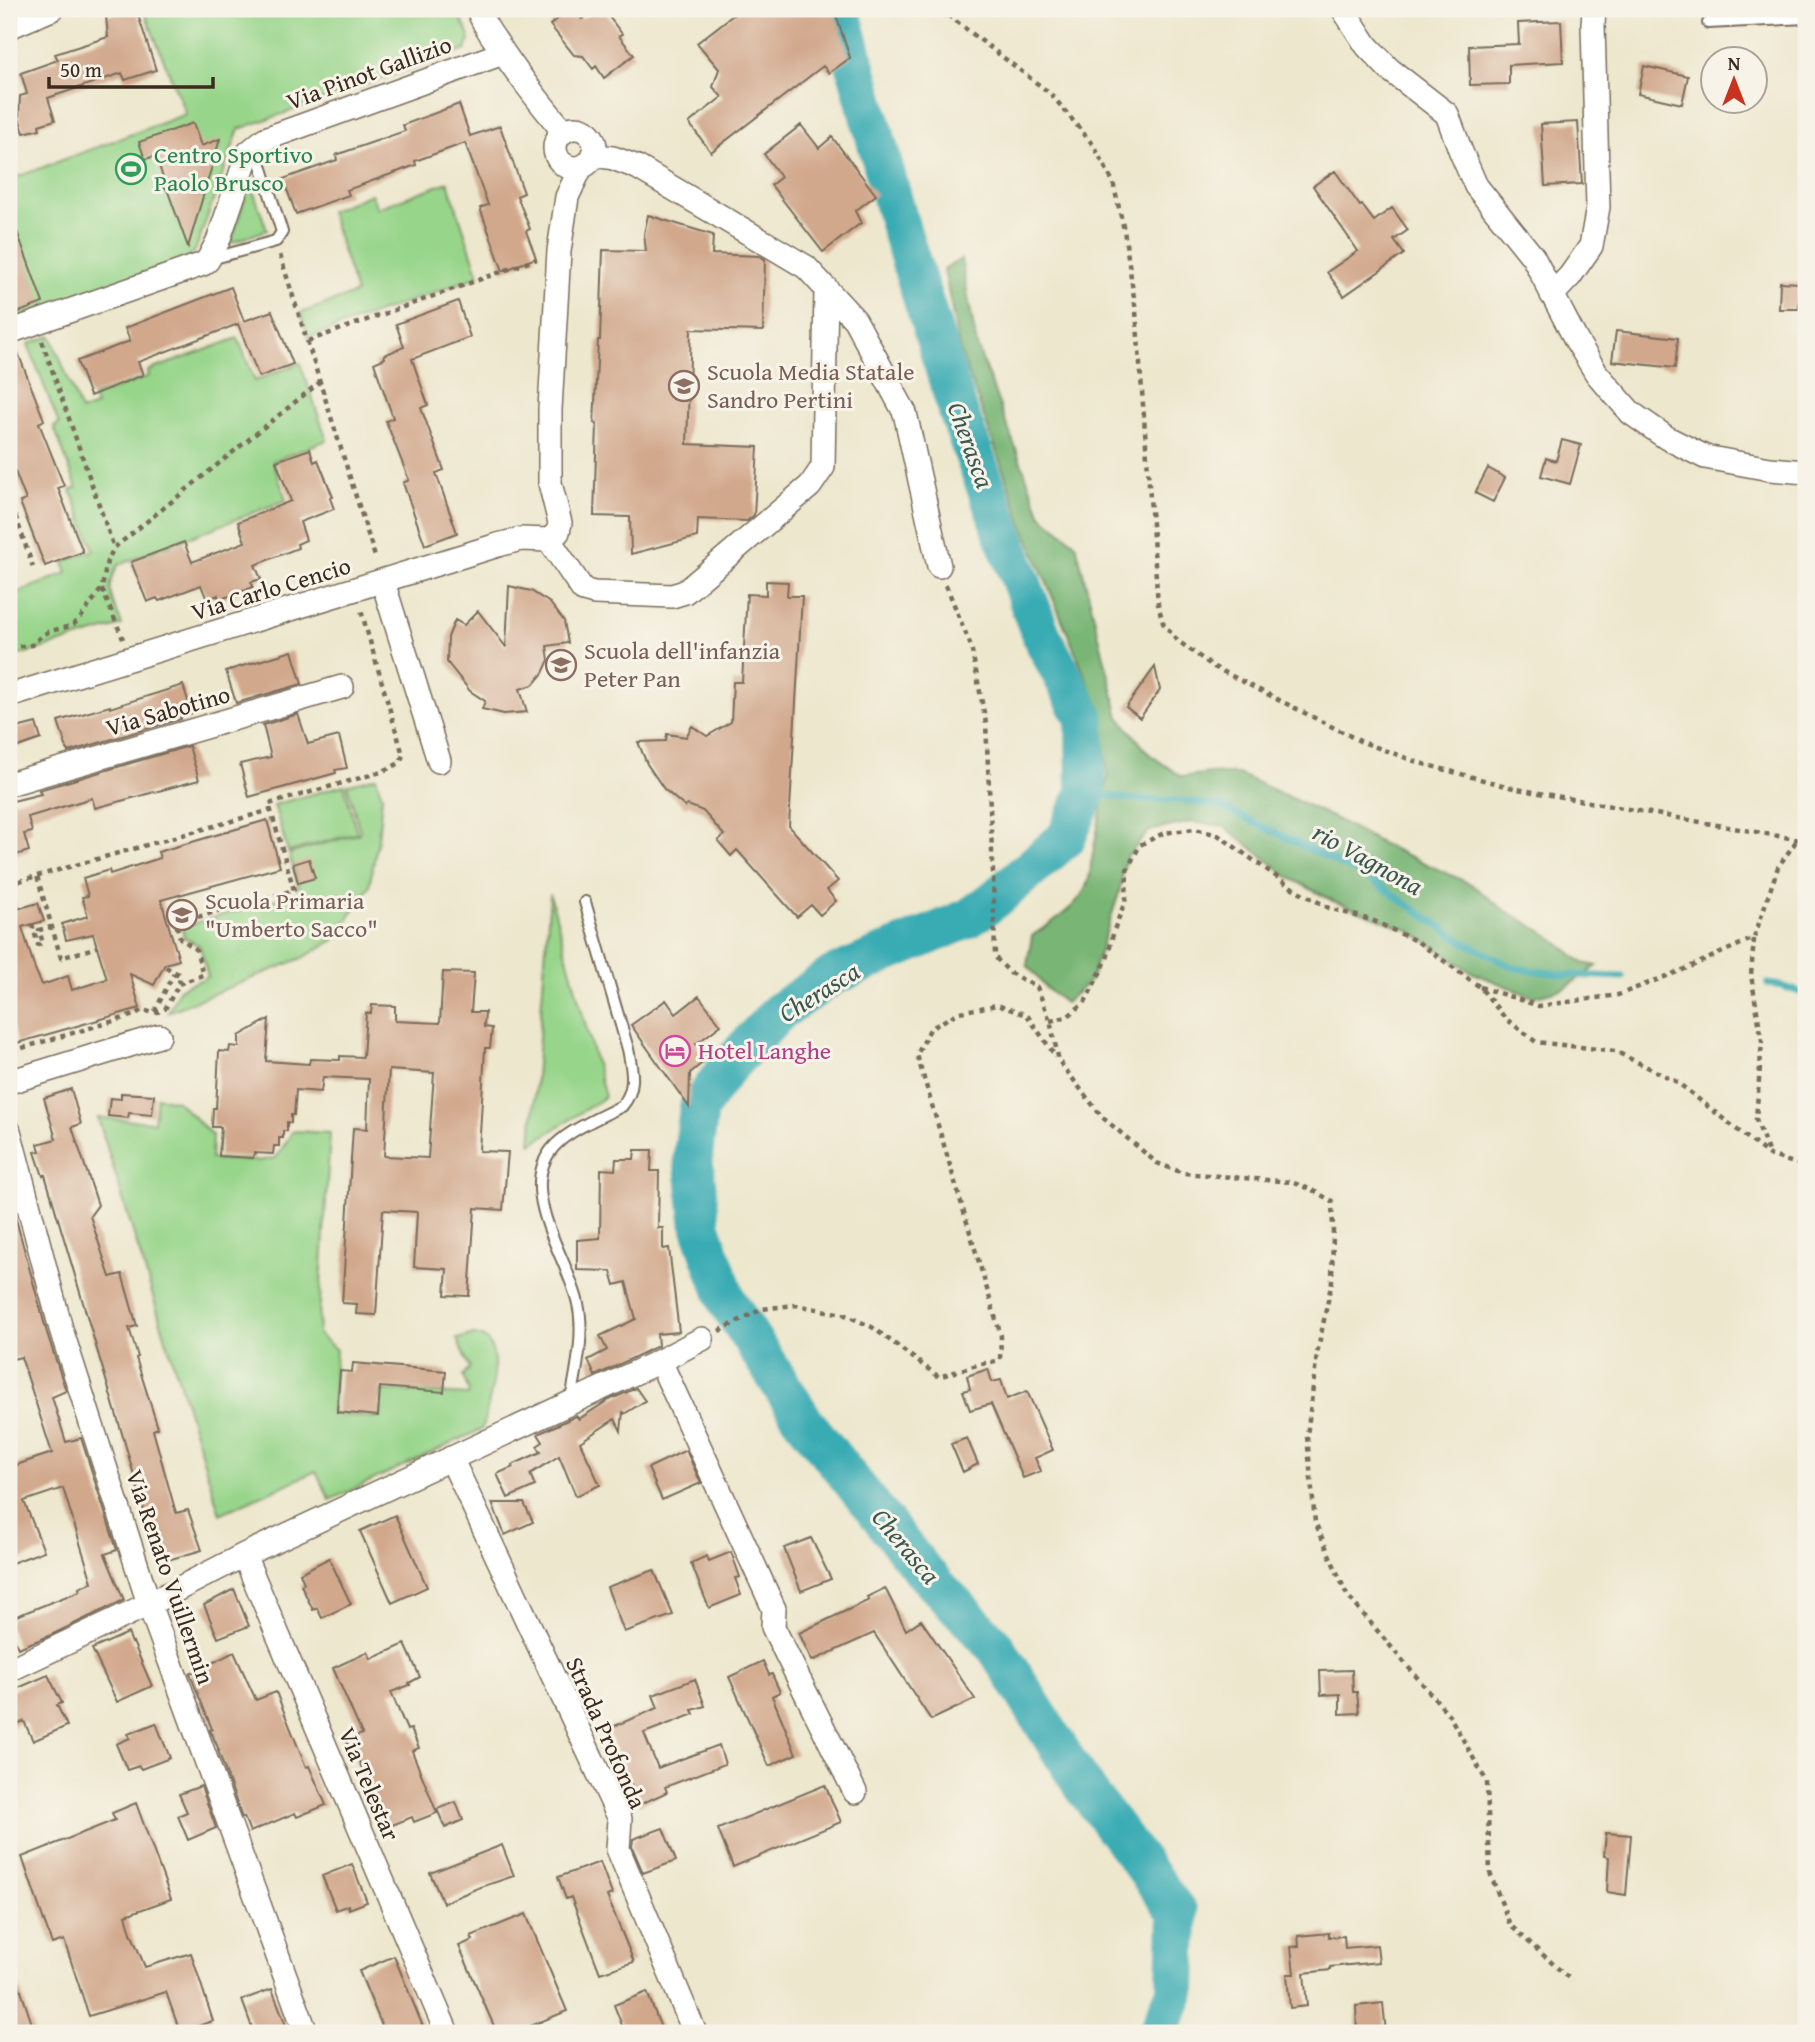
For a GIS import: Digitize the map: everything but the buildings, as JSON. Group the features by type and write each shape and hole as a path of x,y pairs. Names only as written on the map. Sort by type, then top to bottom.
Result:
{"street":[{"path":"9,27 52,9"},
{"path":"478,9 481,18 526,85 564,132"},
{"path":"1343,9 1367,46 1389,69 1447,114 1476,186 1533,257 1597,374 1631,413 1667,438 1705,457 1770,470 1806,472"},
{"path":"1552,295 1570,276 1591,246 1598,206 1592,25 1594,9"},
{"name":"Via Pinot Gallizio","path":"256,146 265,139 503,52"},
{"path":"826,288 823,467 810,486 685,592 672,596 594,593 583,590 549,540 558,532 560,523 550,483 550,409 559,251 567,197 587,161 594,143 587,133 576,128 564,132 556,142 556,154 563,164 574,168 587,161 613,158 637,167 806,267 826,288 855,320 905,413 939,566"},
{"path":"9,332 203,264 218,241 248,153 256,146"},
{"name":"Via Carlo Cencio","path":"9,696 521,539 549,540"},
{"path":"383,582 439,761"},
{"name":"Via Sabotino","path":"9,785 342,687"},
{"path":"9,1082 150,1039"},
{"name":"Via Renato Vuillermin","path":"9,1131 61,1329 149,1604 306,2033"},
{"path":"9,1670 149,1604 244,1555 702,1339"},
{"path":"660,1361 774,1609 773,1627 855,1792"},
{"name":"Strada Profonda","path":"451,1458 620,1819 618,1849 695,2033"},
{"name":"Via Telestar","path":"244,1555 447,2033"}],"lane":[{"path":"1708,23 1806,18"},
{"path":"208,260 276,240 282,232 256,146"},
{"path":"571,1401 580,1340 579,1306 545,1216 540,1183 542,1167 551,1150 562,1138 622,1106 629,1098 632,1088 628,1049 586,902"}],"path":[{"path":"940,9 1051,94 1094,146 1113,182 1124,230 1136,311 1158,604 1163,623 1178,641 1226,674 1362,742 1420,763 1517,789 1806,841"},
{"path":"276,240 383,582"},
{"path":"308,341 559,251"},
{"path":"36,323 114,548"},
{"path":"9,647 32,645 50,631 71,626 79,620 102,588 107,561 114,548 320,382"},
{"path":"9,497 33,567"},
{"path":"939,566 971,646 986,723 995,957 1010,973 1037,987 1050,1021 1059,1061"},
{"path":"102,588 131,659"},
{"path":"179,984 203,975 196,948 180,938 176,923 294,890 269,804 381,772 400,763 403,755 355,590"},
{"path":"9,884 271,810"},
{"path":"1050,1021 1067,1017 1085,1002 1107,959 1126,899 1127,870 1140,845 1164,833 1195,829 1218,835 1292,887 1329,908 1374,922 1418,942 1480,987 1505,1018 1536,1042 1615,1051 1676,1082 1769,1155 1806,1167"},
{"path":"1769,1155 1756,1119 1762,1041 1751,975 1754,938 1777,867 1797,840"},
{"path":"37,876 61,958 97,947"},
{"path":"32,924 38,944 43,943 39,930 51,927"},
{"path":"1480,987 1539,1006 1618,995 1754,938"},
{"path":"9,1042 12,1051 134,1015 142,1010 154,1013 165,1009 179,984 180,975 164,966"},
{"path":"150,1039 154,1013 174,973"},
{"path":"702,1339 762,1309 795,1305 843,1314 872,1327 939,1377 1000,1360 1001,1336 917,1055 930,1029 959,1012 997,1005 1027,1016 1102,1117 1157,1163 1183,1173 1291,1182 1332,1200 1332,1281 1317,1354 1307,1436 1315,1522 1347,1595 1449,1715 1487,1782 1490,1873 1510,1925 1573,1981"}],"green space":[{"name":"Centro Sportivo Paolo Brusco","path":"143,9 456,9 470,37 466,50 239,129 195,251 187,258 9,322 9,180 186,114"},
{"path":"250,182 267,230 231,243"},
{"path":"448,182 479,276 308,338 301,313 356,293 330,211 371,194 377,208"},
{"path":"961,259 977,346 1041,515 1076,544 1119,717 1149,754 1182,777 1210,773 1238,774 1336,819 1384,845 1471,884 1503,909 1550,936 1583,963 1597,966 1565,988 1533,997 1471,972 1409,930 1333,901 1290,878 1224,826 1191,822 1149,831 1126,858 1119,893 1090,981 1065,1003 1046,988 1027,965 1032,936 1072,906 1086,888 1108,776 1100,711 1025,531 959,347 944,269"},
{"path":"51,336 81,411 96,406 93,397 149,376 148,371 238,338 255,381 300,363 327,440 273,461 286,500 118,565 110,589 122,625 9,658 9,596 67,573 64,562 94,550 71,490 77,488 54,427 59,424 28,344"},
{"path":"376,777 382,796 378,840 369,887 334,940 302,958 168,1012 180,988 208,977 200,946 184,937 182,927 300,892 289,854 358,834 360,831 347,785"},
{"path":"344,785 357,833 288,852 274,805"},
{"path":"550,894 605,1097 531,1144"},
{"path":"157,1097 177,1101 212,1135 211,1159 257,1161 276,1158 293,1131 330,1133 318,1334 336,1350 332,1414 380,1418 382,1390 468,1395 463,1376 470,1368 457,1339 473,1335 485,1339 491,1347 494,1360 494,1375 482,1429 330,1500 316,1471 220,1514 98,1118 154,1122"}],"waterway":[{"name":"Cherasca","path":"840,9 901,230 959,414 1041,635 1085,719 1086,793 1066,838 994,900 969,918 832,976 780,1011 725,1070 699,1108 693,1156 701,1228 727,1301 804,1421 924,1572 995,1646 1078,1779 1178,1913 1176,1991 1158,2033"},
{"name":"rio Vagnona","path":"1086,793 1220,806 1367,877 1462,941 1515,968 1566,975 1622,977"},
{"path":"1768,984 1802,993"}],"place":[{"name":"Centro Sportivo Paolo Brusco","path":"131,169"},
{"name":"Scuola Media Statale Sandro Pertini","path":"684,386"},
{"name":"Scuola dell'infanzia Peter Pan","path":"561,665"},
{"name":"Scuola Primaria \"Umberto Sacco\"","path":"182,915"},
{"name":"Hotel Langhe","path":"675,1051"}]}
